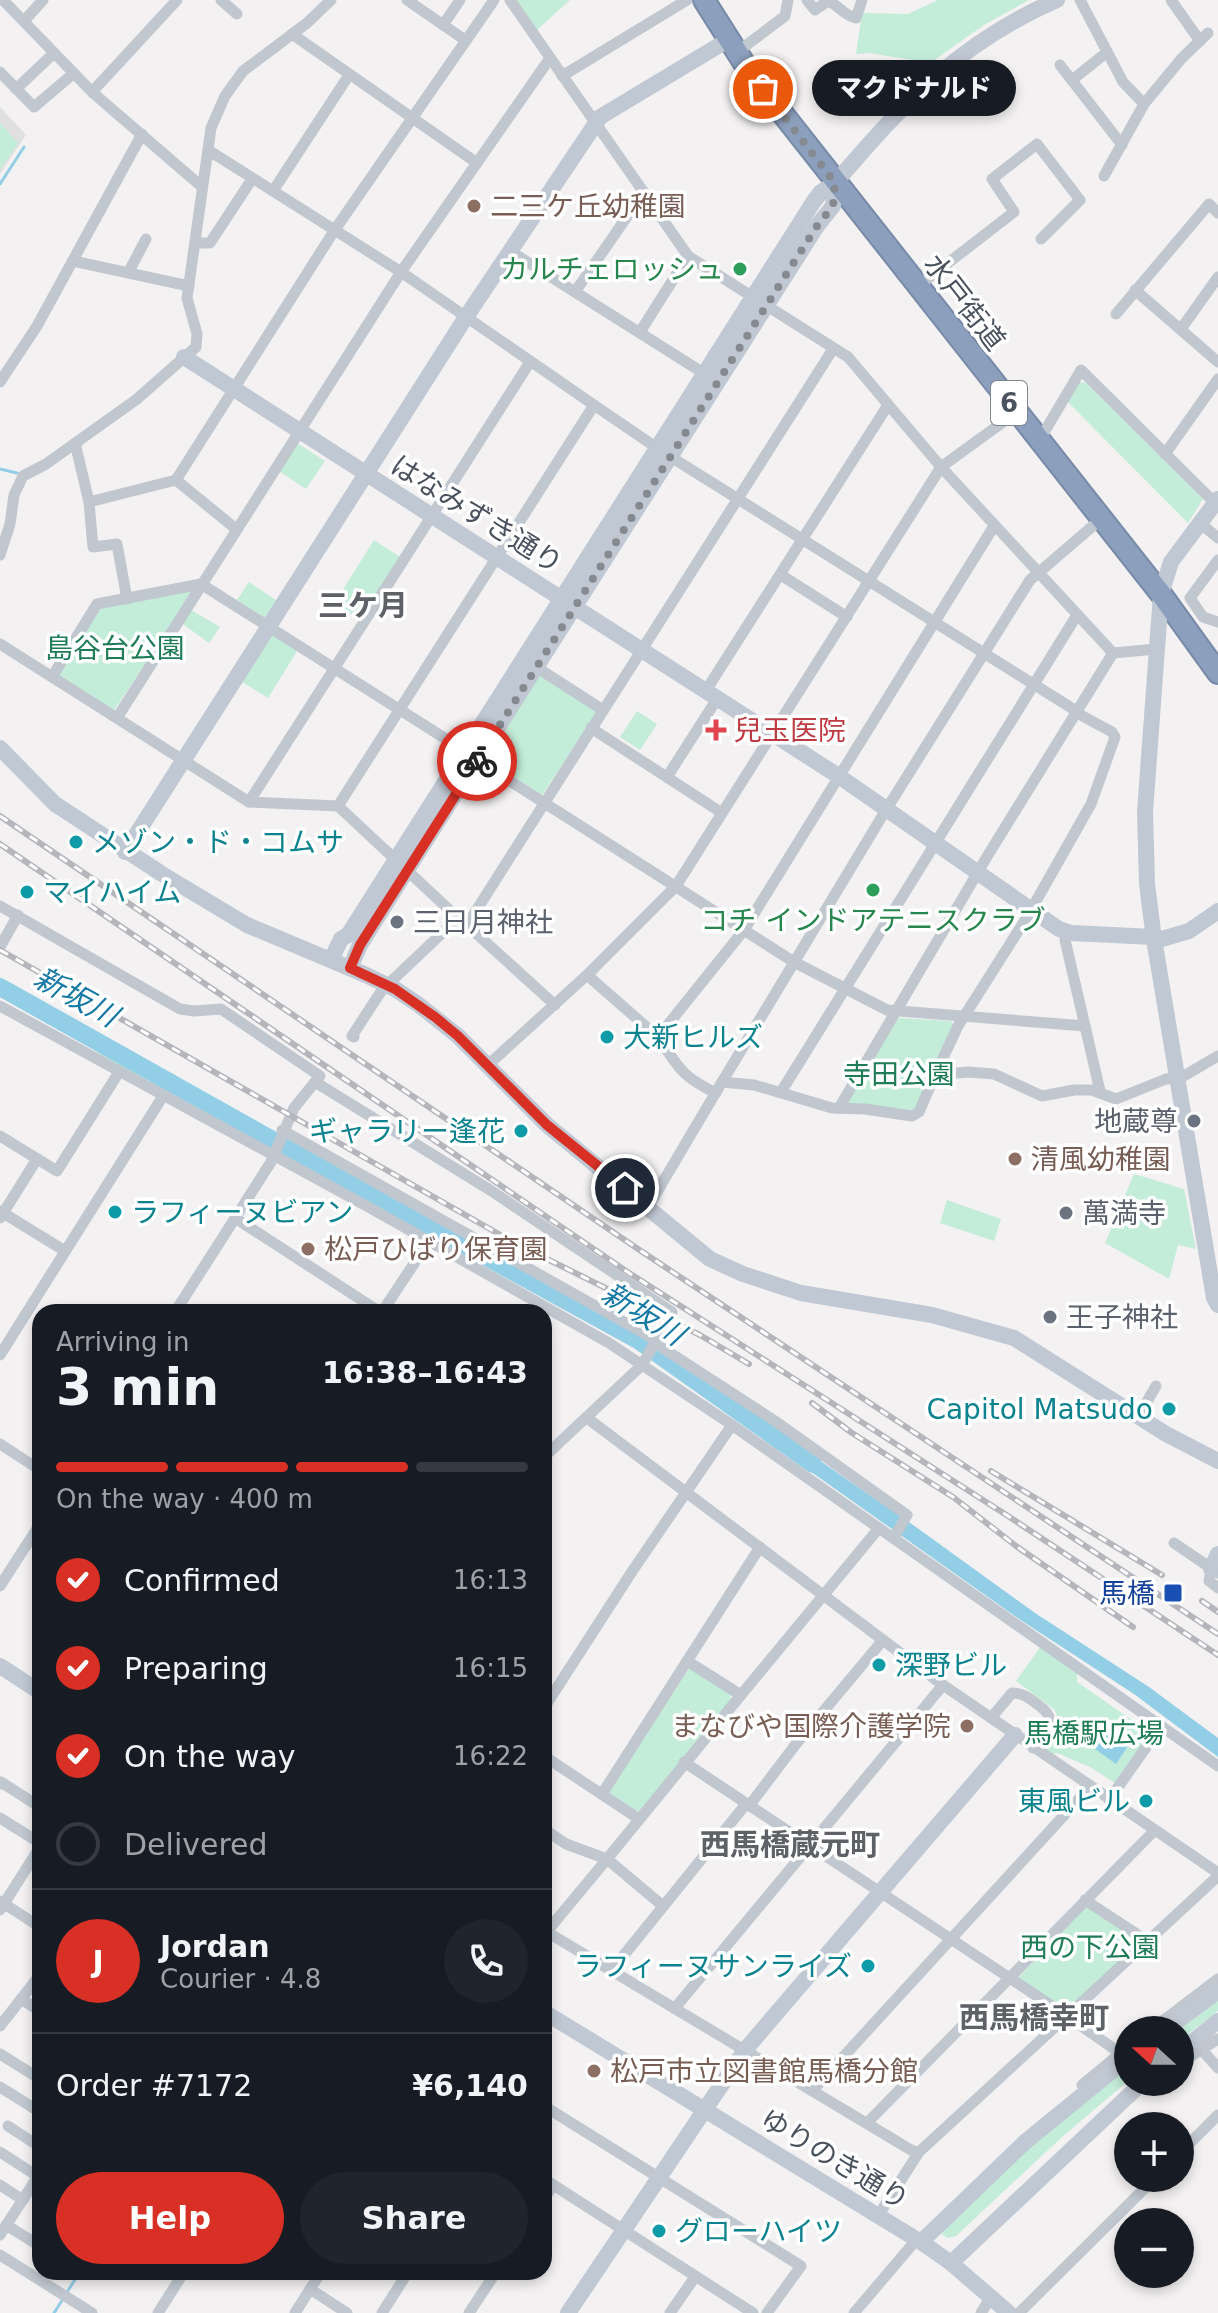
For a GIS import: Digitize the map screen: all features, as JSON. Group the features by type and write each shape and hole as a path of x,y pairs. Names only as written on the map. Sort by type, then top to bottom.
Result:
{"highway":[{"name":"水戸街道","path":"704,0 732,46 835,183 1161,594 1218,673"}],"street":[{"path":"3,0 92,92 201,186"},
{"path":"24,21 43,0"},
{"path":"92,92 177,0"},
{"path":"221,0 237,14"},
{"path":"0,555 19,481 137,399 196,347 198,339 189,312 189,286 211,128 225,96 243,71 331,0"},
{"path":"407,0 465,40"},
{"path":"443,25 460,0"},
{"path":"89,502 176,480 334,231 494,0"},
{"path":"510,0 688,256 848,357 941,467 1113,653"},
{"path":"562,76 687,0"},
{"path":"125,852 466,317 600,117 785,16 788,0"},
{"path":"807,0 815,10 828,1 848,16 856,18 862,0"},
{"path":"331,960 341,939 348,935 401,865 760,302 808,209 821,192 835,183 878,131 949,64 991,35 1057,0"},
{"path":"1080,0 1123,82 1144,104"},
{"path":"1104,176 1144,104 1204,37 1171,0"},
{"path":"292,34 477,163"},
{"path":"16,89 54,53"},
{"path":"1072,80 1106,53"},
{"path":"117,718 401,272 550,58"},
{"path":"1060,65 1122,145"},
{"path":"0,72 34,107 74,73"},
{"path":"273,191 349,75"},
{"path":"0,382 37,326 142,134"},
{"path":"917,287 1014,212 992,179 1037,144 1080,200 1041,239"},
{"path":"208,150 401,272 664,452 868,583 1112,732 1115,737 1091,804 964,1017 916,1116 839,1108 754,1085 719,1087 693,1082 681,1072 658,1037 587,975"},
{"path":"196,243 210,243 252,179"},
{"path":"575,292 644,192"},
{"path":"1116,314 1209,204 1218,213"},
{"path":"128,273 146,239"},
{"path":"510,251 705,374"},
{"path":"640,332 688,256"},
{"path":"73,261 189,286"},
{"path":"1181,329 1218,277"},
{"path":"1135,290 1218,362"},
{"path":"664,452 705,374 760,302"},
{"path":"354,1037 387,985 462,922 544,802 833,349"},
{"name":"はなみずき通り","path":"184,357 232,391 840,777 1066,932 1166,940 1189,931 1218,911"},
{"path":"249,802 530,362"},
{"path":"1039,441 1081,370 1216,501 1171,562 1161,594 1145,837 1154,939 1214,1298 1218,1305"},
{"path":"1165,454 1218,379"},
{"path":"338,806 594,405"},
{"path":"667,777 781,575 888,405"},
{"path":"488,1065 587,975 676,886 941,467 1017,412"},
{"path":"75,443 89,502 93,547 117,544 127,599"},
{"path":"176,480 236,529"},
{"path":"648,1207 794,962 1030,580 1101,519"},
{"path":"1200,523 1218,538"},
{"path":"658,1037 744,930 994,526"},
{"path":"1218,560 1190,598 1203,617 1218,622"},
{"path":"781,575 847,617"},
{"path":"52,677 97,604 201,584 794,962 846,989 895,1013 1085,1026"},
{"path":"471,756 536,667 568,603"},
{"path":"781,1092 1077,615"},
{"path":"0,644 249,802 338,806 555,1005"},
{"path":"1113,653 1156,649"},
{"path":"839,1108 1113,653"},
{"path":"536,667 603,710"},
{"path":"591,728 722,813"},
{"path":"0,748 55,804 125,852 247,925 387,985 435,1017 547,1125 710,1259 801,1293 932,1315 1000,1333 1025,1345 1138,1417 1218,1461"},
{"path":"350,968 401,865"},
{"path":"0,906 180,1009 221,1009 320,1076 294,1108 273,1155 180,1304"},
{"path":"0,947 18,915"},
{"path":"1066,932 1065,940 1100,1091"},
{"path":"0,1006 542,1304"},
{"path":"935,1075 968,1072 994,1074 1042,1096 1074,1090 1100,1091 1116,1099 1193,1072 1218,1056"},
{"path":"0,1136 57,1171 119,1072"},
{"path":"315,1082 490,1190 672,1312 643,1363 552,1450"},
{"path":"0,1355 163,1096"},
{"path":"282,1130 656,1342 763,1413 907,1515 894,1538"},
{"path":"37,1159 1,1214 65,1251"},
{"path":"235,1218 369,1304"},
{"path":"386,1304 429,1241"},
{"path":"552,1310 643,1363 1218,1766"},
{"path":"1138,1417 1156,1386"},
{"path":"587,1418 943,1685 1218,1874 1149,1942 919,2152 878,2216"},
{"path":"552,1696 732,1425"},
{"path":"0,1444 32,1465"},
{"path":"552,1927 879,1528"},
{"path":"0,1586 32,1536"},
{"path":"1174,1543 1216,1565 1209,1581 1218,1588"},
{"path":"602,1794 760,1547"},
{"path":"611,1971 883,1640"},
{"path":"687,1661 741,1695"},
{"path":"0,1666 32,1687"},
{"path":"675,2008 943,1685"},
{"path":"991,1718 1012,1693 1024,1695 1047,1710 1049,1725 1033,1748"},
{"path":"1109,1800 1161,1726"},
{"path":"568,2313 745,2050 1015,1735"},
{"path":"552,1761 639,1819"},
{"path":"684,1762 1114,2046"},
{"path":"0,1784 32,1802"},
{"path":"812,2091 1090,1787"},
{"path":"0,1818 32,1846"},
{"path":"867,2123 1154,1831"},
{"path":"552,1834 566,1844 607,1859 663,1906"},
{"path":"32,1862 1,1905 32,1922"},
{"path":"1085,1900 1149,1942"},
{"path":"552,1937 919,2152"},
{"path":"1169,2016 1218,1979"},
{"path":"0,2026 32,1985"},
{"path":"1184,2016 1218,1991"},
{"path":"21,1999 32,2006"},
{"name":"ゆりのき通り","path":"552,2017 919,2241 951,2263 1009,2313"},
{"path":"1194,2041 1218,2021"},
{"path":"1194,2056 1218,2039"},
{"path":"1203,2051 1218,2068"},
{"path":"0,2054 32,2074"},
{"path":"854,2313 919,2241 1114,2063"},
{"path":"0,2087 32,2107"},
{"path":"951,2263 1128,2096"},
{"path":"552,2111 801,2266 767,2313"},
{"path":"1194,2139 1218,2115"},
{"path":"8,2126 32,2142"},
{"path":"0,2152 32,2170"},
{"path":"0,2185 23,2200"},
{"path":"32,2185 3,2230 32,2243"},
{"path":"552,2185 753,2313"},
{"path":"1019,2313 1141,2192"},
{"path":"0,2255 32,2275"},
{"path":"670,2313 695,2277"},
{"path":"40,2280 92,2313"},
{"path":"158,2313 179,2280"},
{"path":"295,2313 316,2280"},
{"path":"382,2313 403,2280"},
{"path":"469,2313 491,2280"},
{"path":"310,2289 347,2313"},
{"path":"981,2313 991,2297"}],"shaded area":[{"path":"0,107 26,135 0,174"}],"green space":[{"path":"516,0 570,0 537,30"},
{"path":"938,0 1029,0 984,25 930,63 870,53 856,54 862,13 908,14"},
{"path":"0,123 18,143 0,170"},
{"path":"1085,382 1203,499 1188,523 1067,401 1078,383"},
{"path":"297,443 325,461 306,489 279,471"},
{"path":"374,540 400,557 361,620 334,604"},
{"path":"249,582 280,603 268,623 237,600"},
{"name":"島谷台公園","path":"195,589 113,712 56,675 102,607"},
{"path":"191,610 220,627 209,643 183,624"},
{"path":"270,630 299,648 268,698 239,680"},
{"path":"538,674 597,712 542,795 483,757"},
{"path":"637,711 657,724 640,750 620,737"},
{"name":"寺田公園","path":"896,1019 951,1021 954,1027 916,1110 912,1113 850,1105 848,1102"},
{"path":"101,1048 148,1074 144,1081 97,1055"},
{"path":"1134,1174 1184,1189 1196,1249 1178,1245 1169,1279 1105,1243"},
{"path":"947,1200 1001,1219 994,1241 940,1223"},
{"name":"馬橋駅広場","path":"1041,1646 1077,1672 1077,1682 1152,1734 1115,1783 1090,1767 1042,1748 1056,1726 1055,1710 1016,1681"},
{"path":"689,1669 730,1693 731,1701 640,1811 631,1809 609,1790"},
{"name":"西の下公園","path":"1088,1908 1134,1938 1136,1948 1071,2007 1063,2010 1019,1977"},
{"path":"1218,1997 1218,2011 1194,2029 1192,2016"},
{"path":"1114,2076 1114,2093 956,2236 948,2238 942,2235 945,2226 1011,2161"}],"water":[{"path":"800,1447 1035,1613 1149,1687 1218,1738 1218,1757 1134,1694 1022,1621 790,1457"},
{"path":"1108,1728 1130,1743 1116,1764 1095,1749"}],"waterway":[{"path":"0,184 24,147"},
{"path":"0,469 17,473"},
{"name":"新坂川","path":"0,987 638,1340 813,1464"},
{"path":"67,2292 75,2280"},
{"path":"54,2313 63,2299"}],"railway":[{"path":"0,816 641,1251 1218,1634"},
{"path":"0,844 626,1271 1218,1655"},
{"path":"0,950 511,1241 700,1335 749,1364"},
{"path":"812,1403 852,1433 953,1497 1016,1546 1133,1627"},
{"path":"991,1471 1162,1575"},
{"path":"1202,1601 1218,1612"}],"way so far":[{"path":"477,761 817,226 833,206 835,183 763,89"}],"place":[{"name":"マクドナルド","path":"763,89"},
{"name":"二三ケ丘幼稚園","path":"474,206"},
{"name":"カルチェロッシュ","path":"740,269"},
{"name":"兒玉医院","path":"716,730"},
{"name":"メゾン・ド・コムサ","path":"76,842"},
{"name":"コチ インドアテニスクラブ","path":"873,890"},
{"name":"マイハイム","path":"27,892"},
{"name":"三日月神社","path":"397,922"},
{"name":"大新ヒルズ","path":"607,1037"},
{"name":"地蔵尊","path":"1194,1121"},
{"name":"ギャラリー逢花","path":"521,1131"},
{"name":"清風幼稚園","path":"1015,1159"},
{"name":"ラフィーヌビアン","path":"115,1212"},
{"name":"萬満寺","path":"1066,1213"},
{"name":"松戸ひばり保育園","path":"308,1249"},
{"name":"王子神社","path":"1050,1317"},
{"name":"Capitol Matsudo","path":"1169,1409"},
{"name":"馬橋","path":"1173,1593"},
{"name":"深野ビル","path":"879,1665"},
{"name":"まなびや国際介護学院","path":"967,1726"},
{"name":"東風ビル","path":"1146,1801"},
{"name":"ラフィーヌサンライズ","path":"868,1966"},
{"name":"松戸市立図書館馬橋分館","path":"594,2071"},
{"name":"グローハイツ","path":"659,2231"}],"district":[{"name":"三ケ月","path":"363,606"},
{"name":"西馬橋蔵元町","path":"790,1845"},
{"name":"西馬橋幸町","path":"1034,2018"}],"route":[{"path":"477,761 360,945 350,968 395,989 435,1017 547,1125 625,1188"}]}
